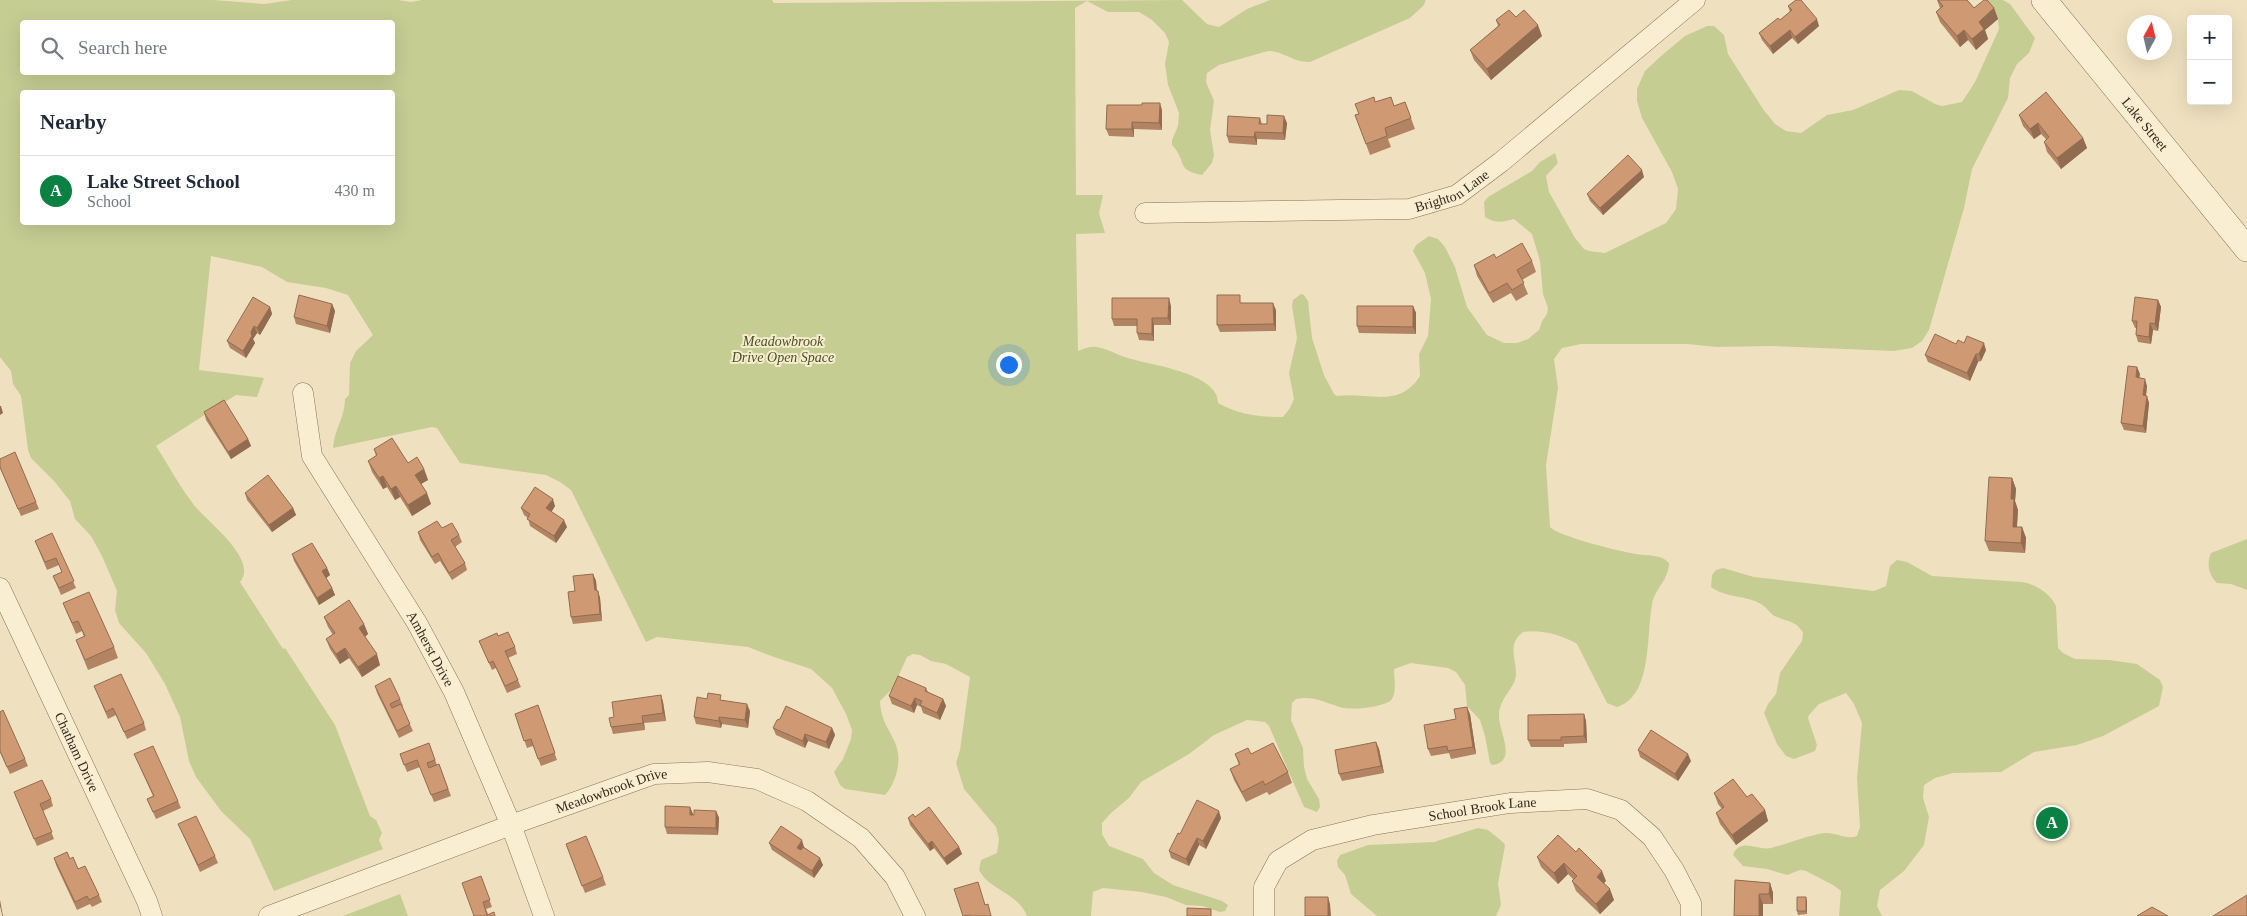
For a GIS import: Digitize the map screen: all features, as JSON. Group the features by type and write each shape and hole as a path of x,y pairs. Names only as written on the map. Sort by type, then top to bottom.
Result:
{"street":[{"name":"Brighton Lane","path":"1145,213 1409,209 1457,195 1509,156 1694,0"},
{"name":"Lake Street","path":"2044,0 2247,249"},
{"name":"Amherst Drive","path":"303,393 312,456 417,623 454,692 511,825 544,916"},
{"name":"Chatham Drive","path":"0,588 148,901 152,916"},
{"name":"Meadowbrook Drive","path":"269,916 511,825 654,774 708,772 757,779 807,801 862,838 895,877 916,916"},
{"name":"School Brook Lane","path":"1264,916 1264,887 1278,861 1312,840 1373,825 1510,803 1587,799 1621,810 1652,837 1674,870 1690,903 1690,916"}],"green space":[{"name":"Meadowbrook Drive Open Space","path":"0,0 213,0 264,4 292,0 398,0 411,2 422,0 772,0 774,3 1182,0 1207,24 1219,27 1247,9 1270,0 1426,0 1423,6 1410,18 1310,62 1299,61 1268,51 1219,65 1207,73 1206,82 1214,101 1210,130 1214,155 1212,163 1202,175 1188,171 1185,168 1172,145 1172,140 1178,126 1179,113 1168,85 1165,64 1169,42 1165,33 1152,20 1139,12 1108,12 1087,1 1075,8 1076,195 1103,195 1099,213 1105,233 1076,234 1078,351 1091,347 1100,348 1128,358 1182,372 1196,377 1207,384 1215,393 1218,403 1226,407 1258,416 1274,417 1283,417 1294,399 1289,373 1297,338 1292,306 1293,300 1301,294 1308,301 1312,338 1324,375 1334,394 1337,396 1393,396 1412,386 1420,376 1419,354 1428,336 1431,299 1425,273 1413,251 1416,245 1429,236 1438,239 1445,247 1455,267 1467,307 1487,335 1504,343 1517,343 1528,339 1539,330 1548,308 1543,294 1540,261 1532,234 1514,219 1499,222 1485,217 1484,202 1488,197 1532,171 1540,162 1555,153 1558,163 1546,176 1549,192 1575,238 1584,249 1605,253 1666,223 1676,209 1678,189 1672,172 1642,118 1637,101 1637,89 1645,71 1685,36 1707,26 1714,26 1724,35 1728,54 1763,109 1775,124 1786,131 1801,133 1827,115 1853,110 1899,90 1912,91 1942,106 1962,102 1975,82 1999,29 1998,20 1986,0 2003,0 2010,4 2035,38 2029,53 2017,64 2010,78 2008,98 1972,169 1964,208 1929,330 1922,341 1912,348 1894,351 1771,346 1717,347 1687,344 1581,344 1562,348 1554,359 1558,388 1546,465 1550,527 1577,539 1604,547 1662,558 1669,563 1667,574 1653,599 1646,663 1642,678 1637,691 1629,701 1617,707 1607,703 1577,644 1565,638 1536,631 1523,632 1515,641 1513,652 1515,679 1504,698 1499,716 1506,752 1500,763 1492,765 1490,763 1480,720 1467,706 1465,685 1456,672 1448,668 1411,663 1394,669 1394,696 1389,702 1377,706 1348,709 1315,699 1296,699 1292,703 1291,720 1303,748 1307,779 1319,799 1320,807 1317,812 1304,807 1269,726 1265,722 1247,720 1214,735 1189,754 1141,782 1129,798 1102,823 1102,834 1109,846 1143,859 1154,873 1173,885 1222,901 1228,905 1225,911 1220,912 1202,906 1186,905 1166,897 1142,892 1103,888 1093,892 1091,916 1027,916 1017,902 989,882 979,870 981,860 997,853 999,839 996,827 964,789 956,763 960,750 970,677 946,664 931,661 920,655 913,654 907,657 893,688 880,701 881,712 898,755 898,765 892,785 885,795 845,789 840,785 834,772 843,759 851,739 852,730 832,688 811,669 748,647 657,637 646,642 571,490 546,475 460,463 437,428 432,427 333,448 335,435 345,406 345,399 349,395 350,363 356,351 373,335 348,295 326,288 287,282 262,267 211,256 199,370 264,378 257,397 236,395 156,446 194,505 229,541 237,552 243,563 244,573 240,582 335,725 370,816 376,820 382,833 379,840 383,849 274,891 250,839 221,811 196,777 189,761 180,717 165,684 146,653 119,623 115,610 117,591 91,536 75,519 70,501 54,481 31,458 28,450 21,396 13,384 11,371 0,357"},
{"path":"2247,539 2247,590 2231,584 2217,583 2209,569 2211,553"},
{"path":"1897,560 1907,562 1932,576 2022,582 2037,587 2050,597 2056,606 2058,648 2063,653 2075,659 2109,660 2137,664 2160,680 2163,687 2159,706 2103,736 2077,745 2034,752 2001,772 1953,773 1935,778 1924,785 1923,798 1929,817 1924,845 1904,871 1880,890 1877,906 1882,916 1839,916 1841,891 1833,885 1806,871 1800,870 1787,875 1767,869 1743,866 1733,855 1740,847 1771,848 1823,833 1850,837 1857,836 1860,827 1857,778 1862,723 1854,704 1846,693 1819,704 1808,718 1817,745 1815,751 1794,759 1786,756 1777,744 1764,713 1776,694 1780,673 1802,641 1803,633 1795,624 1775,616 1762,604 1717,591 1711,587 1712,575 1716,570 1723,568 1754,577 1874,591 1886,586 1890,566"},
{"path":"1478,828 1488,830 1505,846 1498,883 1501,905 1496,916 1377,916 1351,894 1345,875 1338,867 1337,861 1340,855 1368,845 1434,842"},
{"path":"400,894 408,916 343,916"}],"building":[{"path":"1796,0 1801,0 1817,19 1795,37 1790,30 1770,46 1759,33 1792,10 1788,6"},
{"path":"1938,0 1967,0 1974,8 1984,0 1987,0 1994,8 1979,22 1984,29 1972,39 1964,30 1957,36 1936,12 1943,6"},
{"path":"1509,10 1516,17 1524,10 1538,25 1487,69 1470,50 1500,25 1496,20"},
{"path":"2046,92 2083,138 2057,158 2044,142 2049,137 2038,123 2030,129 2019,115"},
{"path":"1374,97 1375,102 1391,97 1394,106 1405,102 1411,118 1385,128 1387,136 1366,144 1355,115 1359,114 1355,104"},
{"path":"1142,103 1160,103 1159,123 1132,122 1132,129 1106,129 1107,105 1142,105"},
{"path":"1267,115 1284,116 1283,133 1255,132 1254,137 1227,136 1228,116 1260,118 1259,124 1267,124"},
{"path":"1628,155 1642,170 1600,208 1587,194"},
{"path":"1522,243 1532,261 1517,270 1524,283 1512,290 1507,283 1489,293 1474,265 1494,254 1496,258"},
{"path":"299,295 332,304 327,326 294,317"},
{"path":"1217,295 1240,295 1240,303 1273,303 1274,324 1217,325"},
{"path":"253,297 270,307 257,328 254,326 251,332 252,336 243,351 227,341"},
{"path":"2135,297 2158,300 2155,324 2150,323 2149,337 2136,335 2137,321 2132,321"},
{"path":"1112,298 1169,298 1168,318 1152,318 1152,334 1137,333 1137,319 1112,319"},
{"path":"1357,306 1413,306 1413,327 1357,326"},
{"path":"1935,334 1956,344 1958,340 1964,343 1967,336 1984,343 1979,354 1976,354 1967,373 1925,355"},
{"path":"2128,366 2137,367 2136,377 2145,379 2143,395 2147,396 2143,426 2121,423"},
{"path":"224,400 248,439 228,452 204,412"},
{"path":"392,438 408,463 417,457 424,469 415,475 427,493 408,505 396,486 391,489 383,476 379,478 368,461 377,455 374,449"},
{"path":"15,452 36,502 18,509 0,467 0,459"},
{"path":"268,475 293,508 269,525 245,493"},
{"path":"1989,477 2012,478 2011,499 2014,499 2013,527 2022,527 2021,543 1985,541"},
{"path":"535,487 553,499 546,508 564,520 554,536 527,519 530,514 521,508"},
{"path":"437,521 442,528 452,523 459,535 451,540 465,563 449,573 438,553 432,557 418,532"},
{"path":"52,533 74,581 59,588 53,576 62,572 56,558 45,562 35,541"},
{"path":"312,543 327,568 322,571 332,588 317,598 292,554"},
{"path":"593,574 595,590 598,591 600,614 571,617 568,592 575,591 573,576"},
{"path":"89,592 114,647 85,660 76,640 85,636 78,621 72,623 63,603"},
{"path":"349,600 364,624 359,628 377,654 358,667 345,648 336,654 326,639 335,633 324,617"},
{"path":"508,632 515,647 505,651 518,680 505,686 493,661 489,663 479,641 497,633 498,636"},
{"path":"121,674 144,723 124,732 113,708 106,712 94,686"},
{"path":"898,676 926,688 925,691 943,699 937,713 920,705 922,701 915,698 911,706 889,696"},
{"path":"390,678 400,699 390,704 392,708 401,704 410,724 397,731 375,686"},
{"path":"708,693 721,695 720,700 747,704 745,720 719,717 719,721 694,717 697,697 707,699"},
{"path":"661,695 663,713 642,716 643,723 611,727 609,718 614,717 612,702"},
{"path":"538,705 555,753 538,759 531,739 524,741 515,714"},
{"path":"786,706 832,728 826,742 805,734 803,741 773,728"},
{"path":"1467,707 1473,747 1448,751 1447,746 1428,749 1424,725 1456,719 1454,709"},
{"path":"3,710 25,759 7,767 0,751 0,712"},
{"path":"1584,714 1584,736 1561,737 1561,740 1528,740 1528,715"},
{"path":"1651,730 1688,754 1675,774 1638,750"},
{"path":"1376,742 1381,766 1339,774 1335,750"},
{"path":"429,743 435,760 427,763 429,768 439,764 448,789 431,795 417,760 404,765 400,754"},
{"path":"1273,743 1288,772 1265,785 1263,781 1242,792 1230,769 1240,764 1235,754 1248,748 1251,754"},
{"path":"153,746 178,801 153,812 147,799 154,796 134,754"},
{"path":"1733,779 1747,797 1752,794 1765,810 1732,835 1716,813 1724,807 1714,793"},
{"path":"42,780 51,799 40,804 52,832 34,839 14,792"},
{"path":"1197,800 1219,811 1203,841 1197,838 1186,859 1169,851"},
{"path":"665,806 690,807 690,815 694,815 694,810 716,811 716,828 665,827"},
{"path":"929,807 959,847 944,858 932,841 928,844 908,818 913,814 915,817"},
{"path":"196,816 215,856 198,865 178,824"},
{"path":"781,826 802,840 797,848 801,850 803,847 820,858 812,871 769,843"},
{"path":"1558,835 1576,852 1579,848 1602,871 1597,877 1610,889 1596,904 1572,881 1577,876 1564,863 1554,873 1537,857"},
{"path":"586,836 603,877 582,886 566,844"},
{"path":"67,852 70,859 73,857 78,869 85,866 99,895 89,900 87,896 75,902 54,858"},
{"path":"481,876 490,900 483,902 487,915 494,912 495,916 474,916 462,883"},
{"path":"1735,880 1770,883 1769,894 1759,894 1759,916 1734,916"},
{"path":"978,882 985,905 988,904 991,916 963,916 954,889"},
{"path":"2247,895 2247,916 2213,916"},
{"path":"1305,897 1328,897 1328,916 1305,916"},
{"path":"1797,897 1806,897 1806,911 1797,911"},
{"path":"2152,907 2168,916 2137,916"},
{"path":"1187,908 1211,909 1211,916 1187,916"}],"place":[{"name":"Lake Street School","path":"2052,823"}]}
